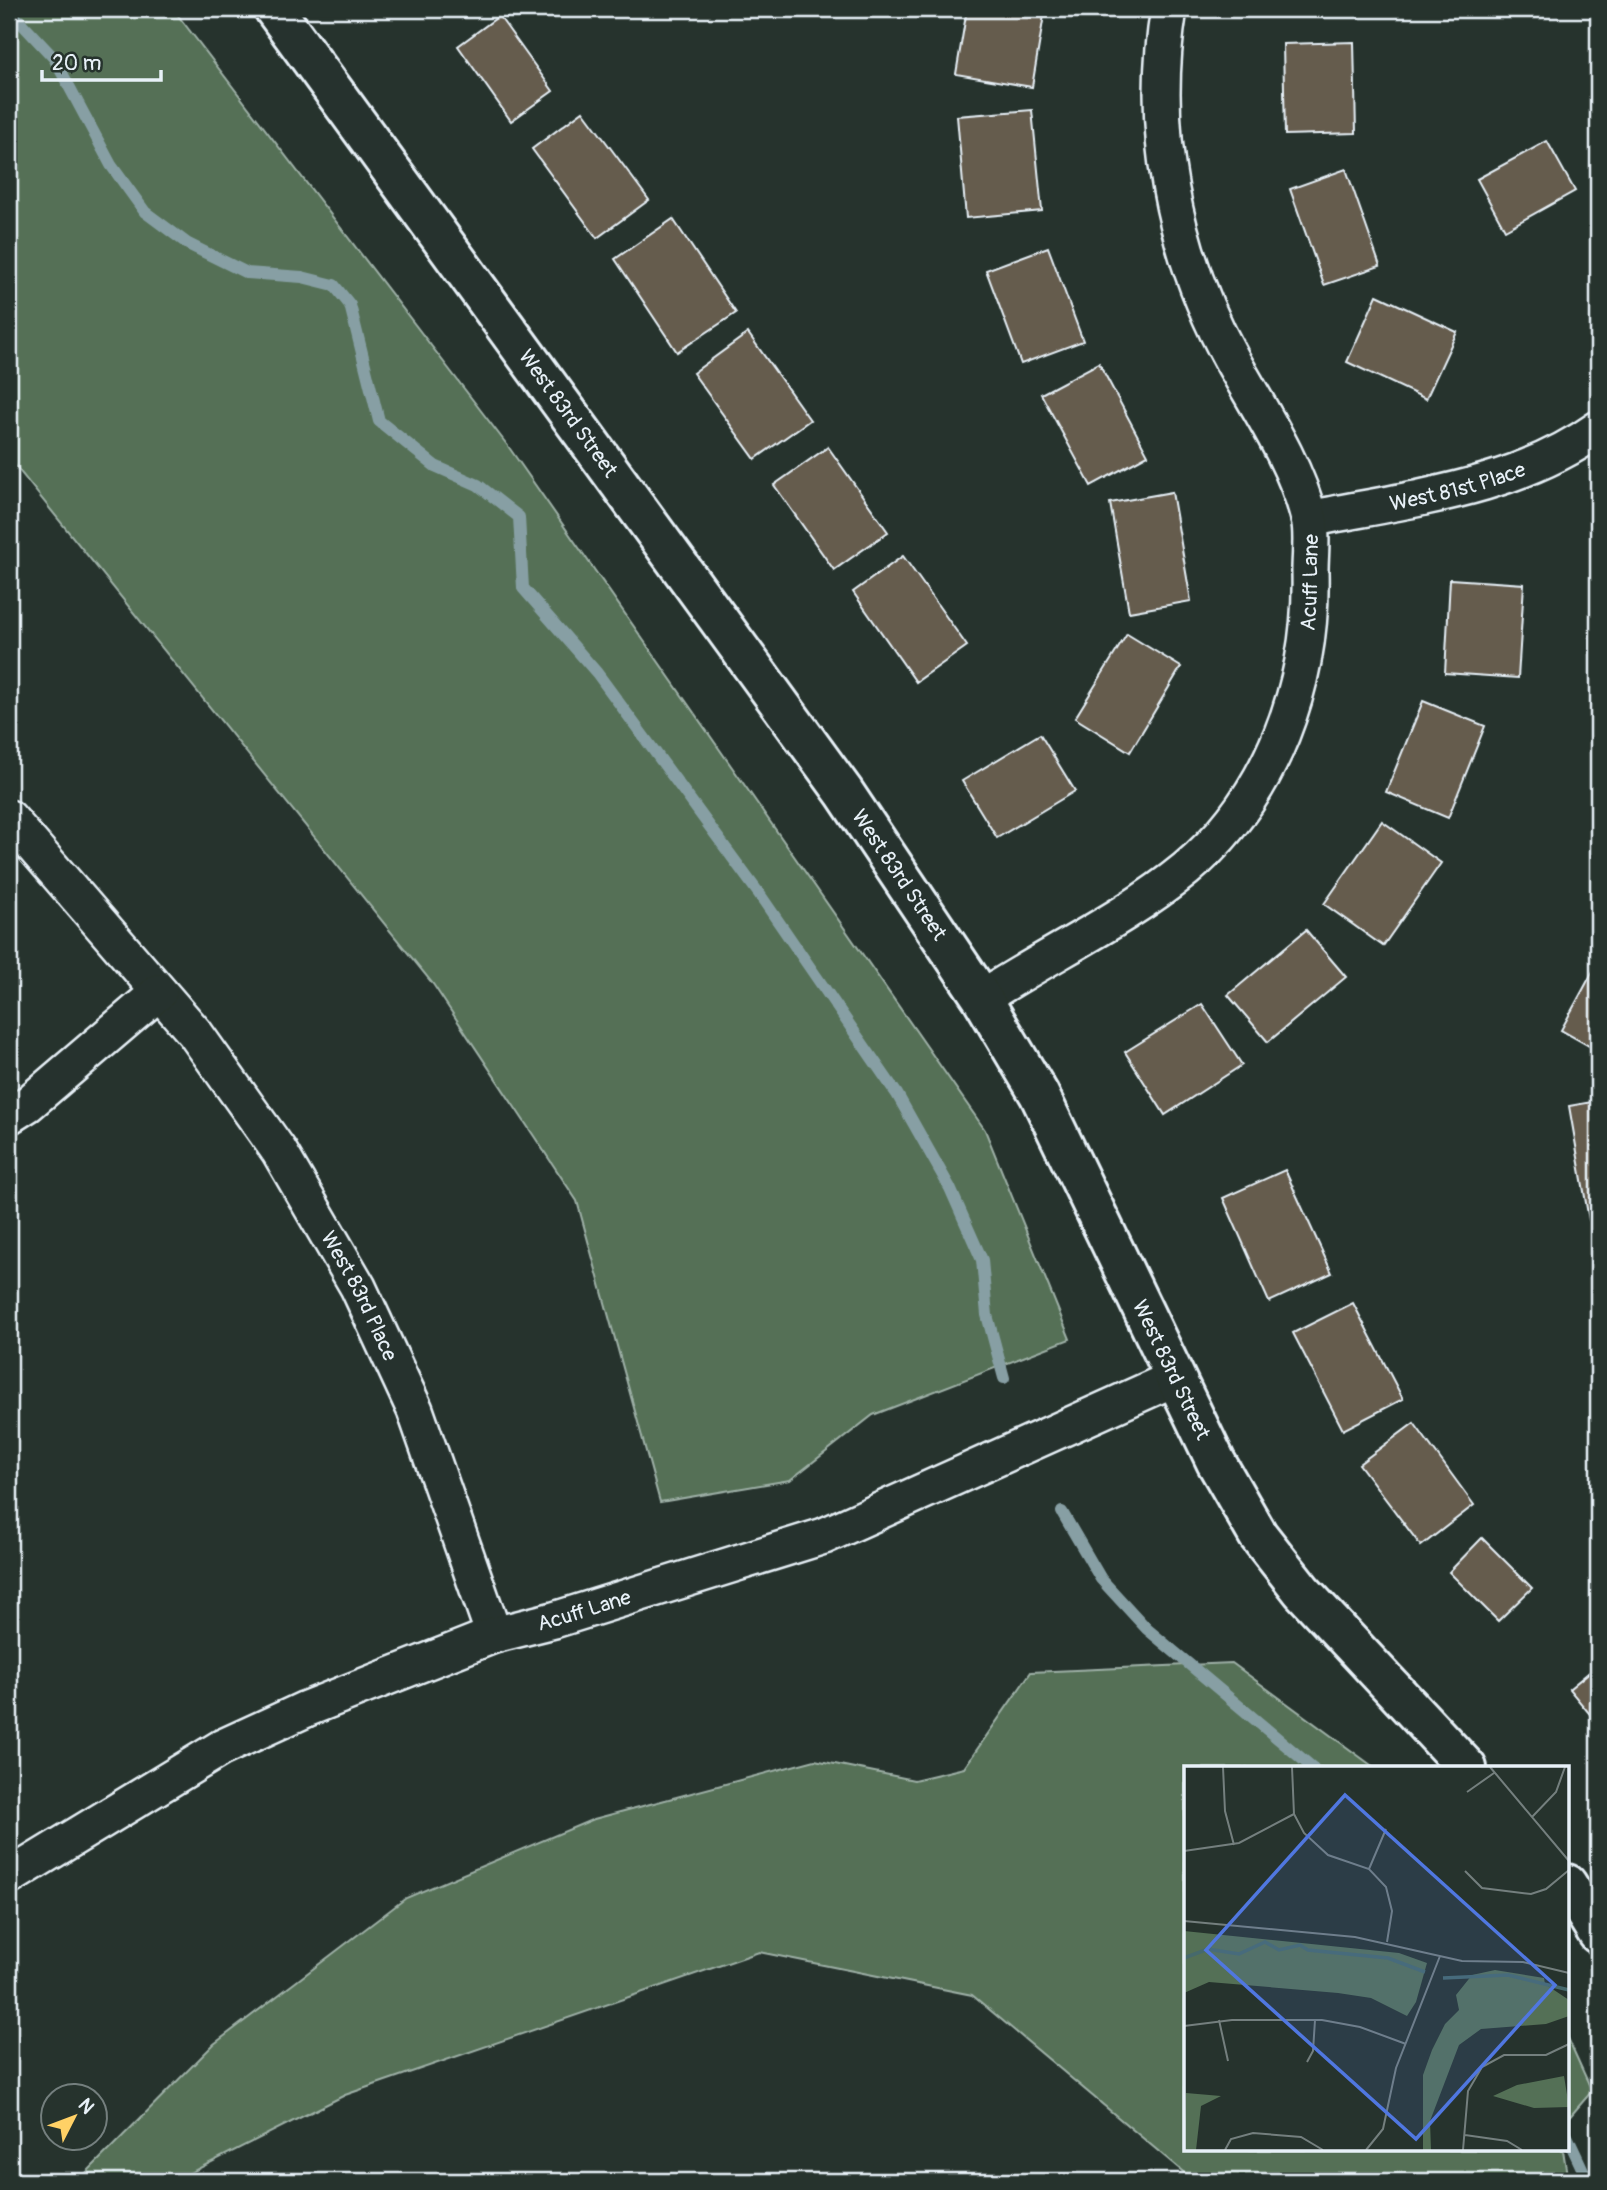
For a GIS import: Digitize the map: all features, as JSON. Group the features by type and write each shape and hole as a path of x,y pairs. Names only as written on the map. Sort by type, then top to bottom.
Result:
{"street":[{"name":"West 83rd Street","path":"274,9 844,792 982,998 1039,1094 1216,1462 1258,1535 1302,1591 1465,1766"},
{"name":"Acuff Lane","path":"982,998 1125,912 1186,869 1243,805 1277,747 1301,676 1308,638 1311,590 1309,519 1263,412 1201,298 1174,212 1161,121 1161,52 1169,9"},
{"name":"West 81st Place","path":"1309,519 1513,475 1547,461 1598,429"},
{"name":"West 83rd Place","path":"9,818 195,1033 279,1151 358,1287 429,1448 494,1635"},
{"path":"9,1116 28,1104 159,992"},
{"name":"Acuff Lane","path":"9,1877 221,1748 306,1709 494,1635 566,1616 824,1536 1175,1378"},
{"path":"1568,1886 1598,1934"}],"green space":[{"path":"9,9 173,9 508,446 985,1130 1070,1339 873,1415 790,1480 660,1502 577,1201 433,984 9,458"},
{"path":"1232,1663 1372,1766 1184,1766 1184,2152 1563,2152 1568,2181 1194,2181 972,1995 759,1952 345,2095 174,2181 78,2181 214,2044 406,1898 594,1819 815,1760 914,1780 964,1768 1031,1672"},
{"path":"1568,2038 1592,2091 1568,2119"}],"building":[{"path":"967,9 1045,9 1032,87 956,74"},
{"path":"499,16 553,91 511,121 458,46"},
{"path":"1354,42 1356,133 1285,135 1283,44"},
{"path":"1032,110 1042,211 966,218 957,116"},
{"path":"583,111 649,200 597,238 532,149"},
{"path":"1547,141 1575,191 1505,230 1477,179"},
{"path":"1346,169 1380,266 1324,285 1290,189"},
{"path":"673,219 736,313 677,352 615,259"},
{"path":"1048,247 1083,341 1021,364 986,270"},
{"path":"1377,295 1457,332 1426,399 1347,362"},
{"path":"748,333 810,420 755,459 693,373"},
{"path":"1099,363 1148,455 1091,486 1041,394"},
{"path":"828,447 888,532 834,570 774,485"},
{"path":"1172,492 1191,601 1129,612 1110,503"},
{"path":"903,556 967,646 916,682 853,592"},
{"path":"1450,579 1524,584 1518,678 1445,673"},
{"path":"1127,634 1181,667 1130,752 1075,718"},
{"path":"1423,701 1485,726 1448,818 1386,792"},
{"path":"1040,734 1075,791 997,838 962,781"},
{"path":"1382,821 1441,863 1383,946 1324,904"},
{"path":"1306,930 1346,977 1268,1042 1228,995"},
{"path":"1598,962 1598,1051 1561,1030"},
{"path":"1202,1004 1242,1065 1165,1115 1125,1052"},
{"path":"1598,1101 1598,1218 1589,1220 1569,1106"},
{"path":"1285,1170 1332,1273 1269,1302 1223,1198"},
{"path":"1353,1303 1403,1399 1343,1430 1293,1333"},
{"path":"1414,1423 1474,1505 1421,1546 1359,1464"},
{"path":"1482,1538 1532,1588 1498,1621 1449,1572"},
{"path":"1598,1665 1598,1724 1569,1689"}],"waterway":[{"path":"9,10 54,58 111,165 145,212 188,244 247,273 302,277 334,285 350,305 379,421 435,466 478,485 519,517 523,588 597,673 760,895 897,1094 950,1188 982,1260 987,1315 1004,1378"},
{"path":"1062,1512 1101,1579 1147,1629 1311,1766"},
{"path":"1568,2138 1588,2181"}]}
